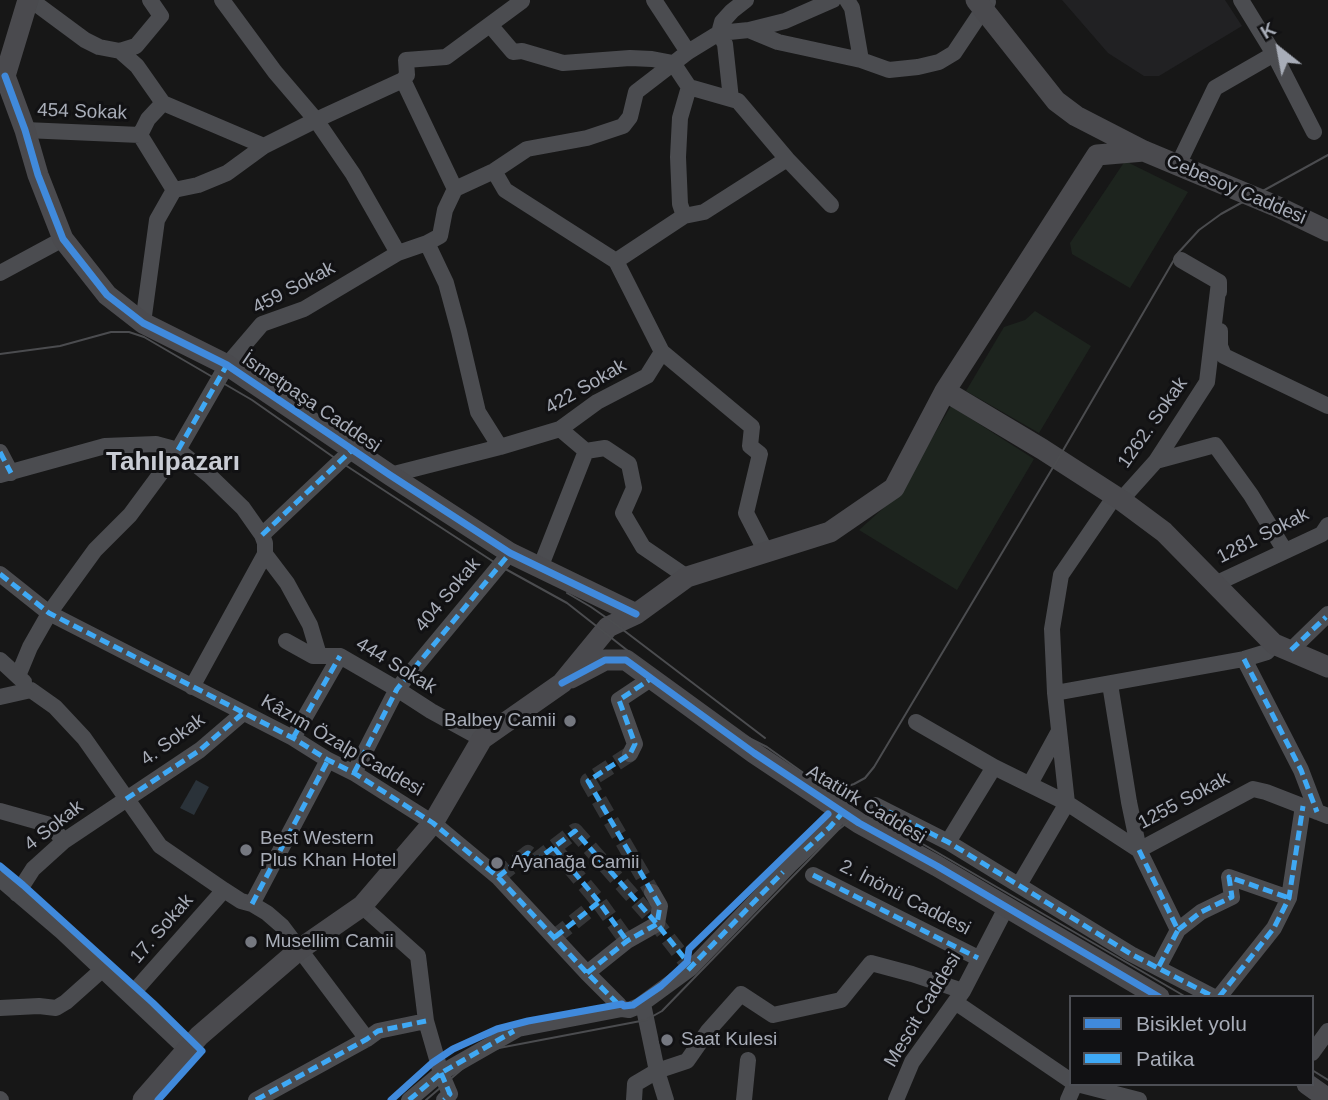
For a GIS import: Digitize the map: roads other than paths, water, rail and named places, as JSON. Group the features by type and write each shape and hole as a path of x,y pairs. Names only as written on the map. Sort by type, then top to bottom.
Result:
{"street":[{"path":"2,78 29,0 85,40 99,47 120,51 136,46 161,16 150,0"},
{"path":"222,0 275,72 316,120 353,174 398,253"},
{"path":"143,323 156,220 174,190 198,185 227,173 264,146 403,80 407,75 406,60 446,57 522,0"},
{"path":"654,0 688,52"},
{"path":"731,99 725,44 719,33 722,22 746,0"},
{"path":"500,447 478,412 434,240 455,189 494,171 527,149 587,138 623,126 630,117 636,92 688,52 719,33 749,30 785,21 833,0"},
{"path":"846,0 852,8 861,61"},
{"path":"1241,0 1274,54 1314,132"},
{"path":"749,30 778,42 861,61 889,71 939,62 954,53 983,3 1056,101 1076,116 1097,155"},
{"path":"490,25 513,52 522,51 563,63 630,58 673,63 689,87 738,101 787,159 831,205"},
{"path":"120,51 137,66 163,103 264,146"},
{"path":"1178,165 1214,88 1274,54"},
{"name":"İsmetpaşa Caddesi","path":"2,78 25,131 38,175 63,239 107,295 143,323 227,365 510,553 636,614"},
{"path":"403,80 455,189"},
{"path":"684,216 680,204 679,131 689,87"},
{"name":"454 Sokak","path":"25,131 139,135 148,119 163,103"},
{"name":"Cebesoy Caddesi","path":"1076,116 1144,150 1328,230"},
{"path":"139,135 174,190"},
{"path":"1097,155 1144,150"},
{"path":"143,1100 199,1036 300,949 362,906 433,823 482,739 562,683 608,627 636,614 687,577 830,532 894,488 945,391 1097,155"},
{"path":"616,261 684,216 704,212 787,159"},
{"path":"494,171 505,190 616,261 662,352 752,427 750,446 760,454 746,513 766,552"},
{"path":"0,273 63,239"},
{"name":"459 Sokak","path":"18,676 49,613 95,550 130,515 178,450 227,365 262,324 304,309 398,253 434,240"},
{"path":"1181,260 1219,282 1220,346 1224,356 1328,406"},
{"name":"1262. Sokak","path":"1067,803 1055,693 1052,629 1061,575 1118,498 1156,461 1207,382 1219,282"},
{"name":"422 Sokak","path":"390,475 560,429 597,402 647,376 662,352"},
{"path":"945,391 1118,498 1164,532 1282,647 1328,667"},
{"path":"560,429 586,451 605,448 629,464 634,488 623,513 643,547 687,577"},
{"path":"0,452 5,474 105,446 156,444 178,450 243,508 310,625 318,655"},
{"path":"1156,461 1215,445 1251,495 1285,551"},
{"path":"192,687 264,544 352,450"},
{"path":"540,568 586,451"},
{"name":"1281 Sokak","path":"1215,584 1326,534"},
{"name":"404 Sokak","path":"354,773 397,689 510,553"},
{"name":"Kâzım Özalp Caddesi","path":"0,574 49,613 293,738 433,823 498,877 587,973 620,1004 622,1010"},
{"path":"1055,693 1244,659 1282,647 1327,617"},
{"name":"444 Sokak","path":"286,641 313,656 340,656 482,739"},
{"path":"293,738 340,656"},
{"path":"1218,995 1273,928 1289,898 1316,811 1301,770 1244,659"},
{"path":"0,660 31,690 55,706 84,738 160,846 223,890 267,913 282,926 368,1039"},
{"name":"Atatürk Caddesi","path":"562,683 606,660 626,660 754,753 843,812 1156,995"},
{"path":"630,754 635,744 619,700 652,678"},
{"path":"1110,684 1139,850 1178,930"},
{"path":"0,697 31,690"},
{"name":"4. Sokak","path":"126,799 200,750 242,714"},
{"path":"916,722 995,767 1067,803 1139,850"},
{"path":"1030,784 1059,730"},
{"path":"252,904 328,760"},
{"path":"948,842 995,767"},
{"name":"1255 Sokak","path":"1139,850 1253,789 1316,811"},
{"name":"4 Sokak","path":"6,887 33,869 64,841 126,799"},
{"path":"1020,885 1067,803"},
{"path":"875,805 948,842 1131,954 1212,995"},
{"path":"0,811 50,825 64,841"},
{"path":"409,1100 441,1073 518,1029 629,1010 643,1004 691,968 843,812"},
{"name":"2. İnönü Caddesi","path":"813,875 978,958"},
{"path":"1158,968 1178,930 1201,912 1231,897 1229,877 1289,898"},
{"path":"6,887 103,969 187,1050"},
{"name":"17. Sokak","path":"131,995 223,890"},
{"path":"587,973 627,941 657,924 660,906 652,892"},
{"path":"362,906 418,956 426,1021 450,1094 444,1100"},
{"name":"Mescit Caddesi","path":"895,1100 912,1062 959,996 1007,906"},
{"path":"634,1100 635,1084 657,1071 687,1061 708,1031 741,994 773,1015 841,1000 871,963 912,974 959,996 1069,1079"},
{"path":"0,1008 57,1008 103,969"},
{"path":"643,1004 666,1100"},
{"path":"256,1100 379,1031 426,1021"},
{"path":"1314,1050 1328,1031"},
{"path":"744,1100 748,1060"},
{"path":"1084,1086 1139,1100"},
{"path":"1310,1086 1328,1100"}],"tunnel":[{"path":"630,754 588,781 652,892"},
{"path":"498,877 528,853 537,860 575,831 657,924 691,968"},
{"path":"554,848 627,941"},
{"path":"555,937 599,902"}],"tram line":[{"path":"0,354 60,346 111,332 129,332 144,337 252,400 339,461 500,566 567,603 721,724 767,747 819,784 842,788 865,778 874,767 1178,253 1199,230 1221,214 1328,155"},
{"path":"567,593 614,623 765,738"},
{"path":"426,1100 468,1064 487,1052 646,1020 662,1011 838,830 848,822 863,818 880,820 890,825 1183,995"},
{"path":"1314,1071 1328,1080"}],"place":[{"name":"Balbey Camii","path":"570,721"},
{"name":"Best Western Plus Khan Hotel","path":"246,850"},
{"name":"Ayanağa Camii","path":"497,863"},
{"name":"Musellim Camii","path":"251,942"},
{"name":"Saat Kulesi","path":"667,1040"}],"district":[{"name":"Tahılpazarı","path":"173,463"}]}
